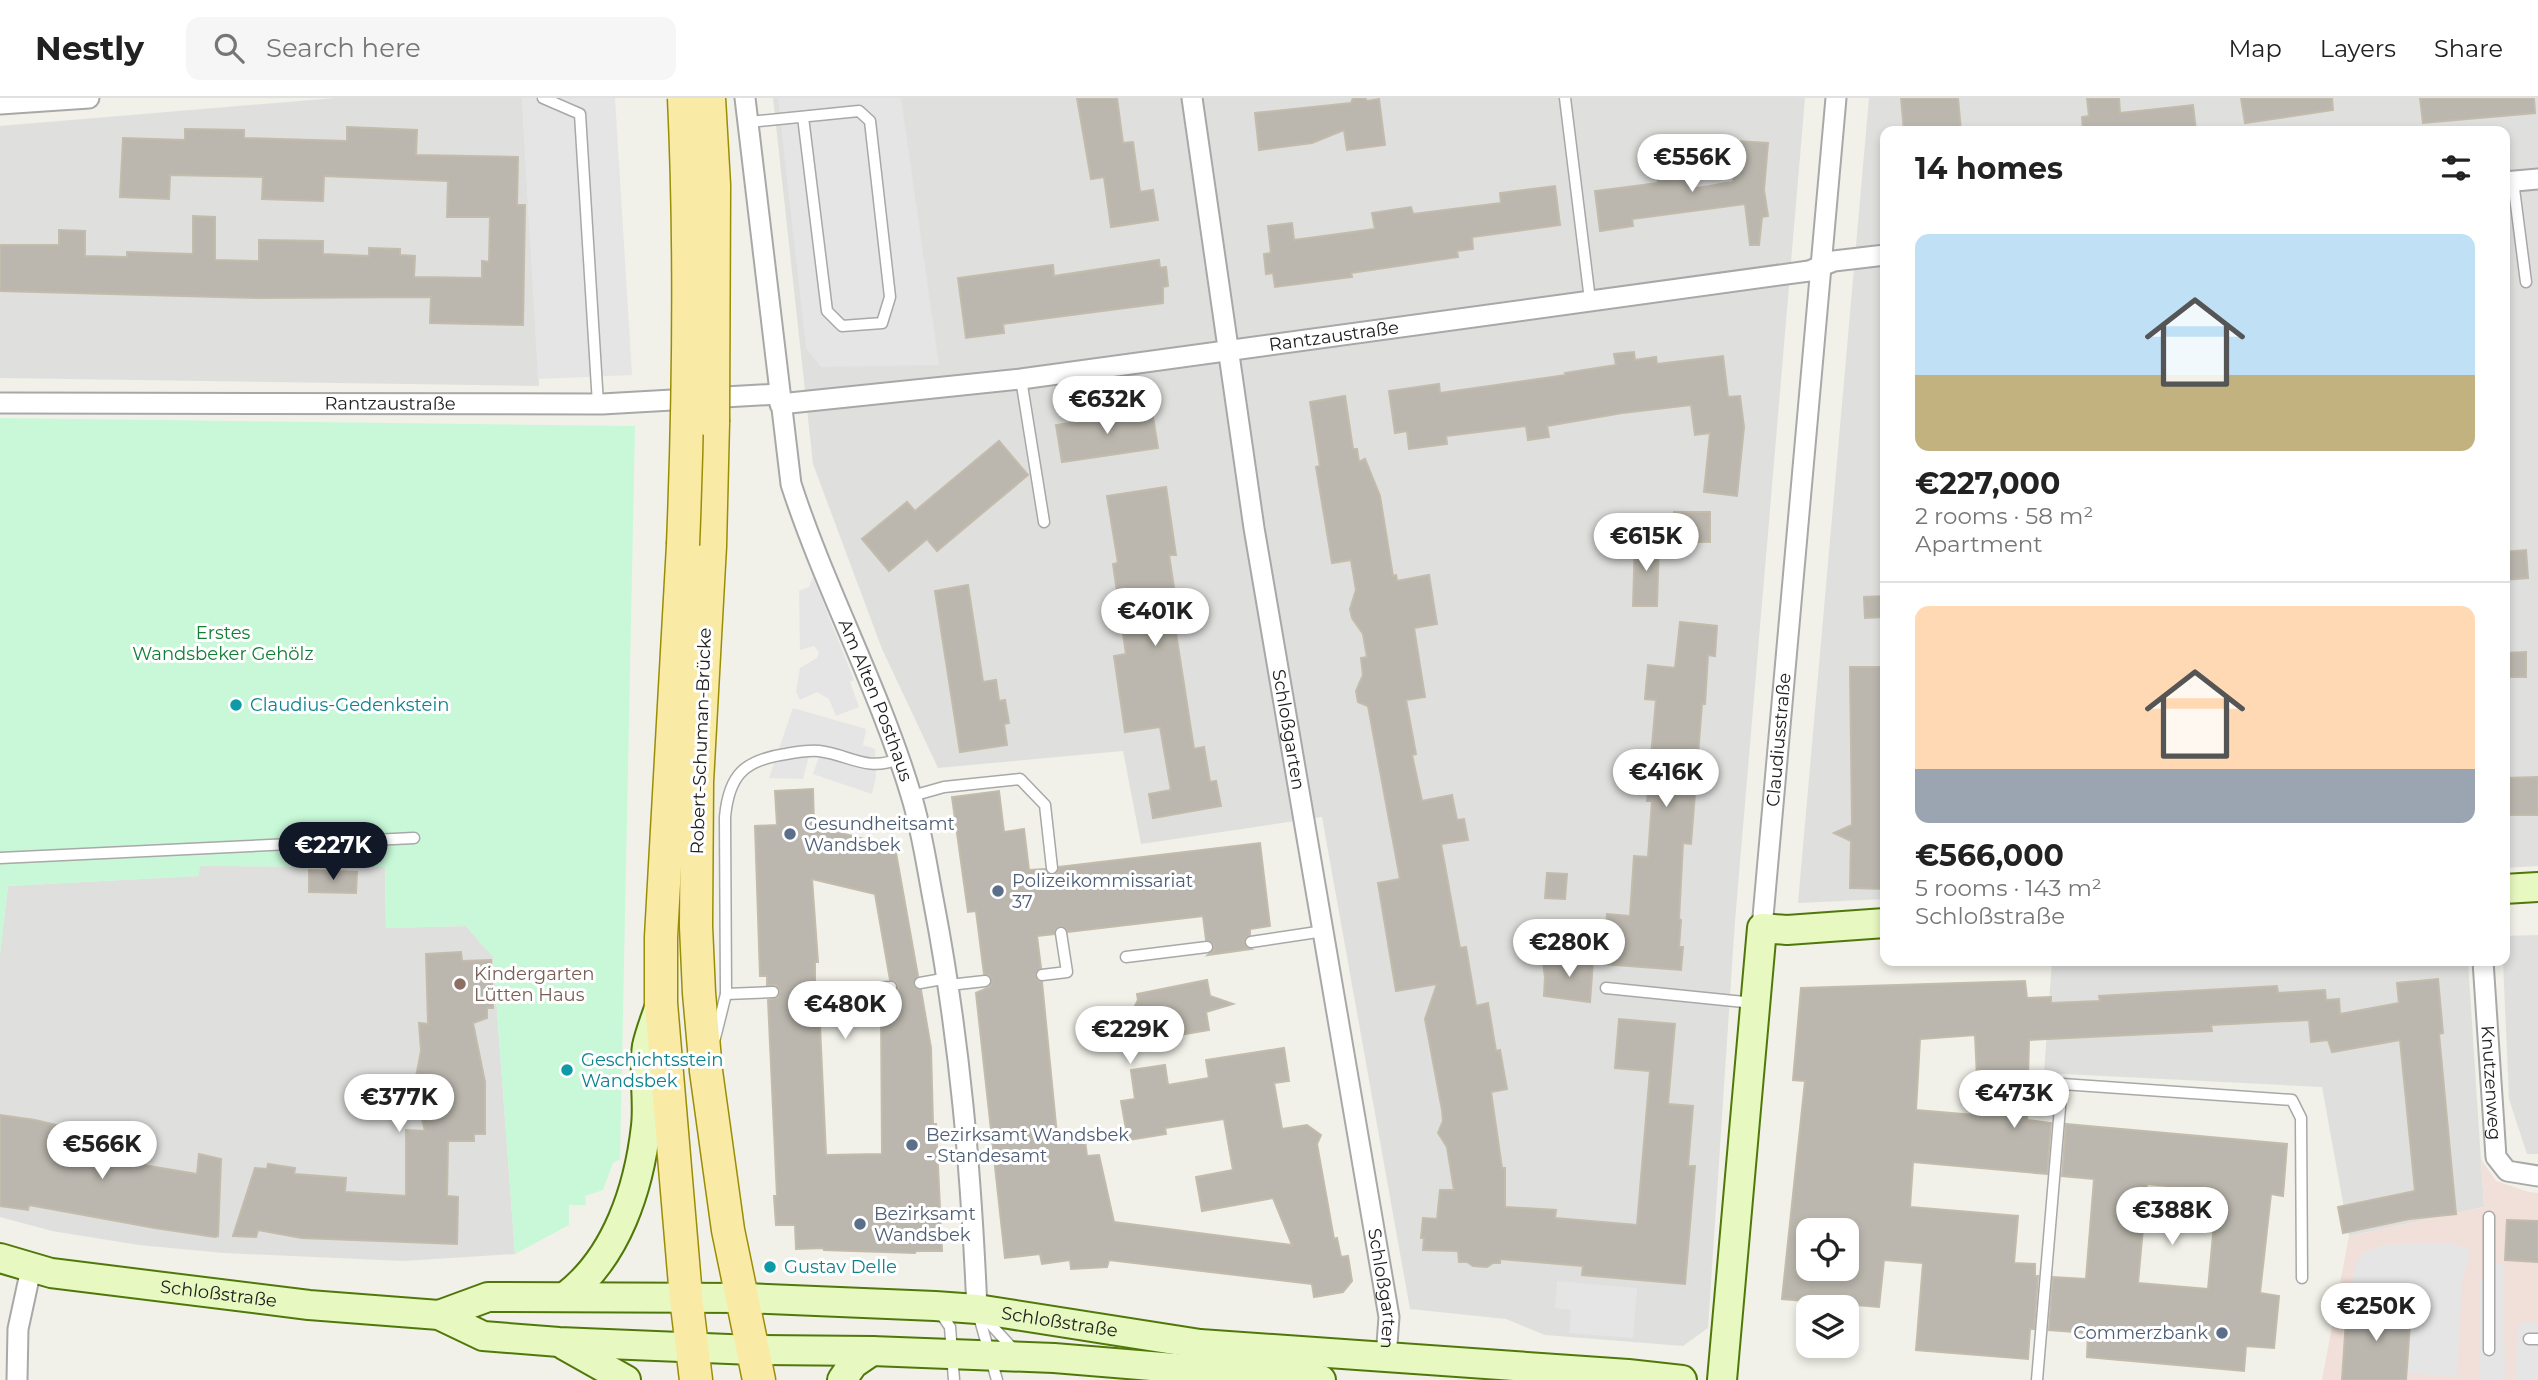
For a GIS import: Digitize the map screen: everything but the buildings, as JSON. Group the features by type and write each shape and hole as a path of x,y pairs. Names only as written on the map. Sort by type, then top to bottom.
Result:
{"main road":[{"name":"Robert-Schuman-Brücke","path":"684,98 697,546 696,939 699,993 706,1070 728,1230 756,1365"},
{"name":"Robert-Schuman-Brücke","path":"696,1380 690,1347 661,1003 662,937 697,546 714,226 709,98"},
{"path":"2510,888 2538,887"},
{"path":"1762,928 1787,930 1880,923"},
{"name":"Claudiusstraße","path":"1722,1380 1762,928"},
{"path":"566,1296 583,1283 599,1262 631,1198 641,1162 646,1123 647,1047 661,1003"},
{"name":"Schloßstraße","path":"0,1258 31,1269 64,1275 309,1304 439,1315 483,1336 690,1347 756,1365 872,1351 954,1367 995,1368 1020,1357 1321,1380"},
{"name":"Schloßstraße","path":"439,1315 488,1297 743,1298 935,1306 976,1309 1200,1344 1682,1380"},
{"path":"559,1342 626,1380"},
{"path":"842,1380 853,1364 872,1351"}],"street":[{"path":"0,104 89,98"},
{"name":"Am Alten Posthaus","path":"745,98 791,484 806,529 860,658 912,796 949,982 967,1126 976,1309"},
{"name":"Schloßgarten","path":"1192,98 1254,528 1389,1317 1386,1358"},
{"name":"Claudiusstraße","path":"1762,928 1836,98"},
{"path":"2510,182 2538,178"},
{"name":"Rantzaustraße","path":"0,403 598,404 779,399 1021,379 1809,271 1834,261 1880,256"},
{"name":"Knutzenweg","path":"2483,966 2496,1157 2507,1171 2538,1176"},
{"path":"17,1380 18,1329 31,1269"}],"lane":[{"path":"543,98 580,114 598,404"},
{"path":"1564,98 1590,300"},
{"path":"749,122 859,111 870,121 890,297 882,323 842,326 827,311 803,117"},
{"path":"2510,188 2526,282"},
{"path":"1021,379 1044,522"},
{"path":"706,1070 726,994 726,808 738,777 756,759 802,751 818,751 873,765 883,765 899,759"},
{"path":"912,796 944,787 1020,779 1045,805 1052,868"},
{"path":"0,858 414,838"},
{"path":"1251,942 1324,931"},
{"path":"1042,975 1067,972 1061,933"},
{"path":"1126,957 1207,947"},
{"path":"919,983 985,981"},
{"path":"805,991 891,988"},
{"path":"1606,988 1755,1003"},
{"path":"726,994 773,992"},
{"path":"2038,1380 2062,1084 2292,1100 2301,1118 2301,1278"},
{"path":"2489,1217 2489,1350"},
{"path":"935,1306 950,1327 954,1367"},
{"path":"976,1309 1020,1357"},
{"path":"976,1309 995,1368"}],"shaded area":[{"path":"335,98 522,98 539,386 0,378 0,126"},
{"path":"522,98 615,98 632,375 538,379"},
{"path":"773,98 1805,98 1735,921 1708,1328 1683,1346 1545,1335 1506,1319 1410,1309 1322,817 1141,844 1123,751 938,768 882,649 813,464"},
{"path":"778,98 901,98 939,365 821,367 806,348"},
{"path":"1869,98 2538,98 2538,866 2510,868 2510,126 1880,126 1880,899 1798,903"},
{"path":"813,577 854,680 850,682 859,707 836,716 829,699 817,692 800,700 796,692 800,668 817,658 819,652 814,646 800,650 799,591 809,587"},
{"path":"793,708 866,729 863,745 875,749 876,777 872,794 813,774 819,757 809,756 803,779 769,778"},
{"path":"199,866 385,867 386,928 466,926 493,957 515,1254 403,1261 224,1253 139,1245 52,1231 0,1217 0,953 8,886 199,876"},
{"path":"2538,935 2538,1154 2527,1154 2509,1099 2503,966 2510,966 2510,936"},
{"path":"2052,966 2468,966 2484,1207 2349,1236 2322,1087 2044,1073"},
{"path":"2481,1159 2496,1181 2538,1193 2538,1380 2322,1380 2349,1236 2484,1207"},
{"path":"2451,1244 2470,1249 2462,1285 2457,1377 2408,1373 2411,1307 2351,1303 2356,1262 2364,1252 2380,1246"},
{"path":"2493,1263 2503,1263 2505,1380 2480,1380 2479,1281 2493,1281"},
{"path":"1557,1281 1637,1288 1633,1338 1569,1333 1571,1310 1555,1308"},
{"path":"2519,1322 2538,1323 2538,1380 2515,1380"}],"green space":[{"name":"Erstes Wandsbeker Gehölz","path":"0,418 635,426 620,1159 613,1163 603,1190 585,1196 586,1205 569,1205 569,1225 515,1254 493,957 466,926 386,928 385,867 200,866 199,876 8,886 0,953"}],"place":[{"name":"Claudius-Gedenkstein","path":"236,705"},
{"name":"Gesundheitsamt Wandsbek","path":"790,834"},
{"name":"Polizeikommissariat 37","path":"998,891"},
{"name":"Kindergarten Lütten Haus","path":"460,984"},
{"name":"Geschichtsstein Wandsbek","path":"567,1070"},
{"name":"Bezirksamt Wandsbek - Standesamt","path":"912,1145"},
{"name":"Bezirksamt Wandsbek","path":"860,1224"},
{"name":"Gustav Delle","path":"770,1267"},
{"name":"Commerzbank","path":"2222,1333"}]}
